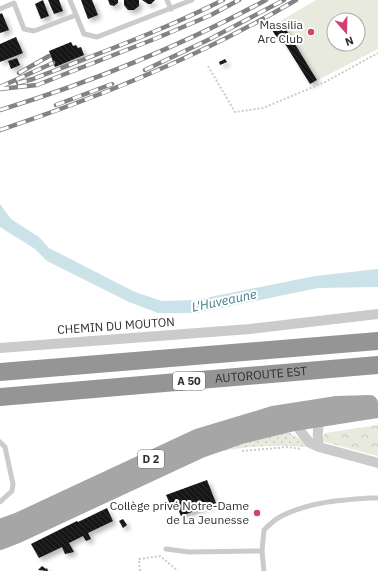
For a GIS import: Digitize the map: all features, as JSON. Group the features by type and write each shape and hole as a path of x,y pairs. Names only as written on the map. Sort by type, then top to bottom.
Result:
{"highway":[{"name":"AUTOROUTE EST","path":"0,372 378,341"},
{"name":"AUTOROUTE EST","path":"0,397 378,365"}],"main road":[{"name":"D 2","path":"0,527 19,520 197,437 273,414 337,404 378,403"},
{"name":"D 2","path":"0,542 201,450 240,436 294,423 378,410"}],"street":[{"name":"CHEMIN DU MOUTON","path":"0,348 250,329 378,314"},
{"path":"318,447 317,426 320,419"},
{"path":"294,423 310,443 318,447 378,463"}],"lane":[{"path":"70,0 84,34 97,38 192,0"},
{"path":"167,0 170,9"},
{"path":"0,10 14,4 24,29 34,31 76,15"},
{"path":"0,442 5,446 13,484 12,491 0,502"},
{"path":"264,571 262,551 264,530 277,518 313,505 336,501 378,498"},
{"path":"166,549 189,552 262,551"}],"path":[{"path":"208,66 235,112 263,108 325,82 378,53"},
{"path":"235,452 288,447 307,450"},
{"path":"140,571 139,559 160,556 178,571"}],"green space":[{"name":"Massilia Arc Club","path":"316,0 378,0 378,49 318,80 280,21"},
{"path":"378,425 378,456 321,441 325,433"},
{"path":"287,432 299,438 309,447 261,446 213,453 243,442"}],"water":[{"name":"L'Huveaune","path":"0,204 11,219 39,237 49,248 135,292 162,301 195,300 315,276 378,269 378,287 318,288 197,313 158,313 129,302 47,261 35,249 0,227"}],"building":[{"path":"43,0 49,16 41,19 35,4"},
{"path":"48,0 59,0 63,11 54,14"},
{"path":"81,0 92,0 98,15 88,19"},
{"path":"108,0 118,0 118,3 114,6 110,5"},
{"path":"124,0 139,0 139,6 134,10 128,10 124,5"},
{"path":"142,0 155,0 151,4 148,4"},
{"path":"2,13 9,30 0,33 0,14"},
{"path":"282,23 317,80 310,84 282,39 279,41 272,30"},
{"path":"16,37 23,53 0,62 0,44"},
{"path":"71,42 73,46 76,45 78,48 81,47 84,55 55,67 49,51"},
{"path":"17,58 20,65 11,69 8,61"},
{"path":"225,59 227,62 220,65 219,62"},
{"path":"207,480 216,503 181,516 175,502 170,504 166,495"},
{"path":"107,508 113,521 88,533 91,539 86,541 83,536 69,543 74,552 65,554 62,547 39,558 31,544"},
{"path":"123,519 127,525 123,528 119,521"},
{"path":"42,566 46,569 47,568 48,571 38,570"}],"railway":[{"path":"18,83 33,79 129,42 177,22 223,0"},
{"path":"0,89 37,85 157,38 211,15 239,0"},
{"path":"0,110 136,62 202,33 266,0"},
{"path":"145,70 210,39 284,0"},
{"path":"0,130 77,103 152,73 225,39 296,0"},
{"path":"19,73 49,56"},
{"path":"0,87 53,63"},
{"path":"56,105 112,84"}],"place":[{"name":"Massilia Arc Club","path":"311,32"},
{"name":"Collège privé Notre-Dame de La Jeunesse","path":"257,513"}]}
